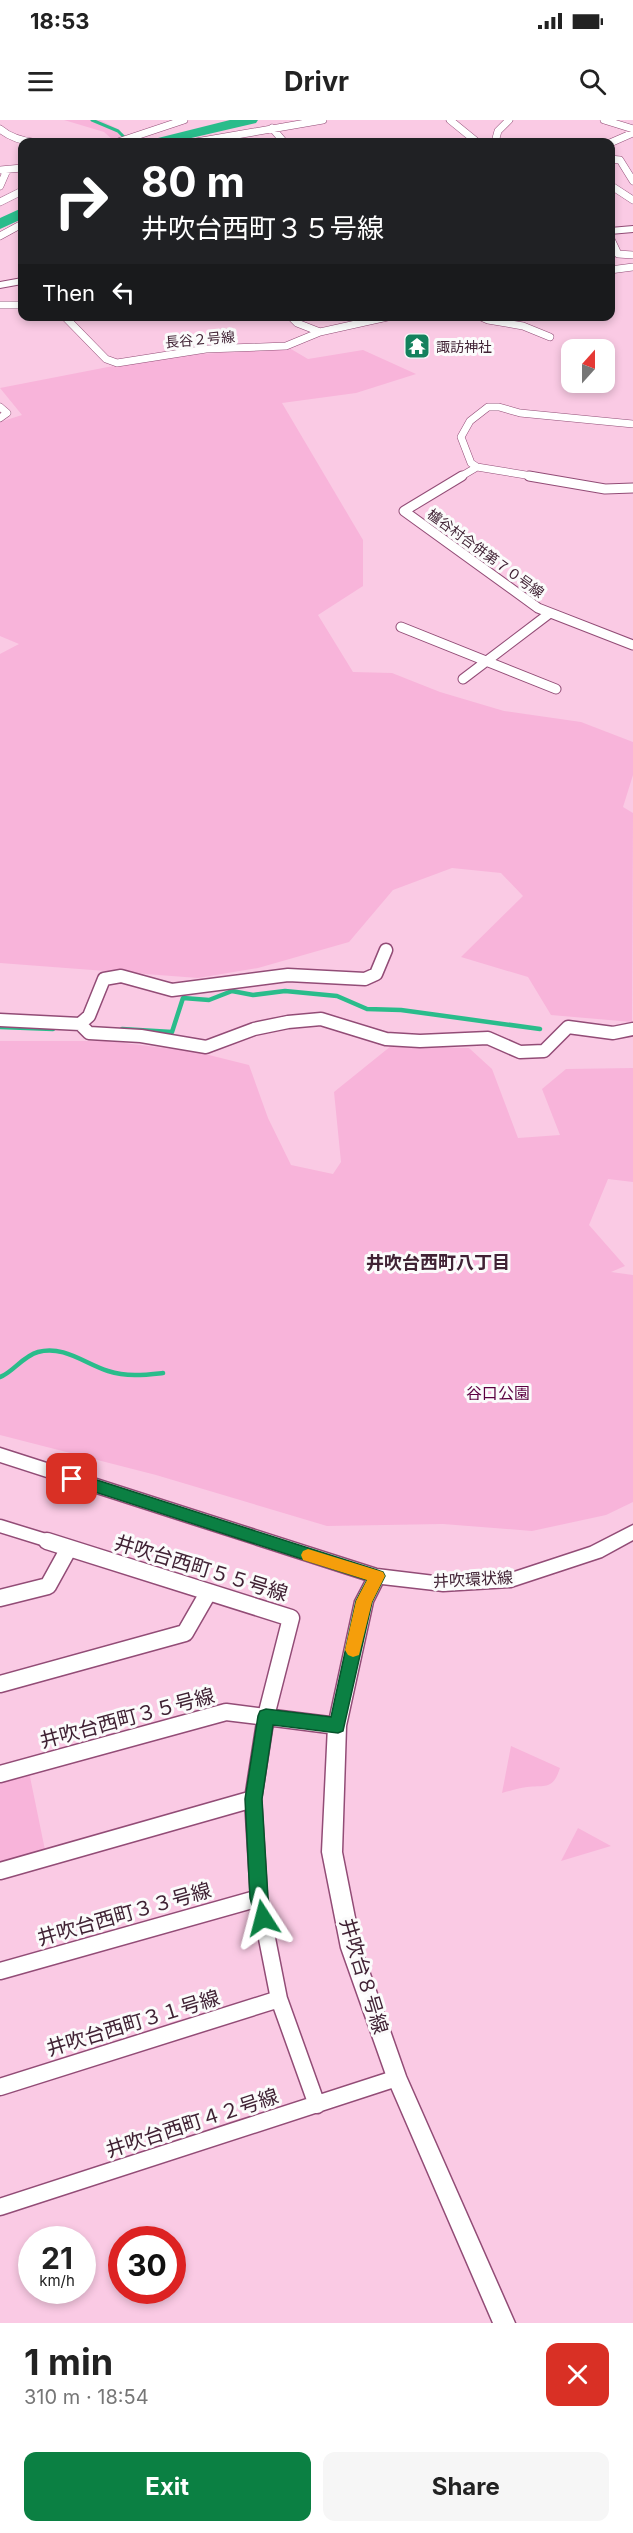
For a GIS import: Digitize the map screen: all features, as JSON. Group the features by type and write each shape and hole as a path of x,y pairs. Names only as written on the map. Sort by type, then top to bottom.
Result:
{"main road":[{"path":"615,231 633,229"},
{"path":"0,285 18,282"}],"street":[{"path":"130,138 171,122 184,120"},
{"path":"218,138 323,120"},
{"path":"450,120 472,138"},
{"path":"496,138 498,131 509,120"},
{"path":"604,120 633,131"},
{"path":"272,128 281,138"},
{"path":"0,129 6,137 18,139"},
{"path":"615,139 633,131"},
{"path":"615,160 620,160 633,181"},
{"path":"0,186 3,170 18,168"},
{"path":"615,188 632,198"},
{"path":"0,202 18,193"},
{"path":"0,236 18,226"},
{"path":"615,248 618,254 633,255"},
{"path":"615,269 633,267"},
{"path":"0,305 18,305"},
{"name":"長谷２号線","path":"69,321 106,359 117,363 185,351 286,345 320,332"},
{"path":"295,321 320,332 370,321"},
{"path":"500,321 524,326 550,337"},
{"path":"0,406 7,413 0,418"},
{"path":"633,424 520,413 488,407 470,421 461,437 471,463 477,467 605,489 633,488"},
{"name":"櫨谷村合併第７０号線","path":"477,467 404,512 538,608 633,645"},
{"path":"463,679 550,613"},
{"path":"401,627 556,689"},
{"path":"84,1027 104,979 121,976 172,990 288,975 365,979 376,974 386,950"},
{"path":"0,1020 84,1027 89,1033 141,1036 206,1047 254,1029 288,1022 321,1019 386,1039 420,1041 488,1038 520,1052 544,1051 568,1028 613,1033 633,1029"},
{"name":"井吹環状線","path":"0,1455 377,1576 443,1584 511,1580 596,1551 633,1532"},
{"name":"井吹台西町５５号線","path":"0,1526 291,1618 266,1716 253,1799 259,1898 279,1999 317,2105"},
{"path":"0,1598 48,1586 69,1548"},
{"name":"井吹台８号線","path":"377,1576 364,1601 338,1726 332,1852 351,1948 397,2078 504,2323"},
{"path":"0,1684 185,1633 208,1593"},
{"name":"井吹台西町３５号線","path":"0,1774 226,1712 338,1726"},
{"path":"0,1871 253,1799"},
{"name":"井吹台西町３３号線","path":"0,1971 259,1898"},
{"name":"井吹台西町３１号線","path":"0,2087 279,1999"},
{"name":"井吹台西町４２号線","path":"0,2207 397,2078"}],"green space":[{"path":"64,120 100,120 120,130 122,138 111,138 104,132"},
{"path":"291,349 308,359 363,350 416,374 356,393 282,403 363,540 363,586 318,615 353,672 392,673 440,692 504,711 581,722 633,742 633,775 623,807 633,813 632,1022 551,1015 528,977 461,957 523,896 501,873 452,868 393,890 349,942 258,968 198,978 0,963 0,654 19,644 0,636 0,422 22,415 0,388 108,367 199,354"},
{"name":"谷口公園","path":"0,1041 108,1041 197,1052 249,1065 268,1118 291,1165 333,1174 341,1162 334,1092 391,1046 469,1048 492,1069 518,1138 560,1135 542,1089 566,1069 633,1068 633,1182 608,1179 589,1225 625,1266 611,1272 633,1275 633,1502 606,1515 532,1531 443,1524 327,1526 156,1475 0,1435"},
{"path":"511,1746 560,1768 555,1780 544,1786 524,1787 502,1793"},
{"path":"29,1772 45,1850 0,1863 0,1780"},
{"path":"578,1828 611,1846 561,1861"}],"waterway":[{"path":"92,120 118,131 125,138"},
{"path":"174,138 251,120"},
{"path":"0,224 18,215"},
{"path":"122,1029 172,1032 183,998 209,1000 232,991 253,995 285,991 337,996 367,1009 401,1010 540,1029"},
{"path":"0,1027 53,1029"},
{"path":"0,1377 33,1354 48,1351 66,1353 115,1373 136,1375 163,1373"}],"slow traffic":[{"path":"308,1555 377,1576 364,1601 353,1650"}],"place":[{"name":"諏訪神社","path":"417,346"}],"district":[{"name":"井吹台西町八丁目","path":"438,1262"}],"route":[{"path":"72,1479 377,1576 364,1601 338,1726 266,1716 253,1799 259,1898 263,1918"}]}
